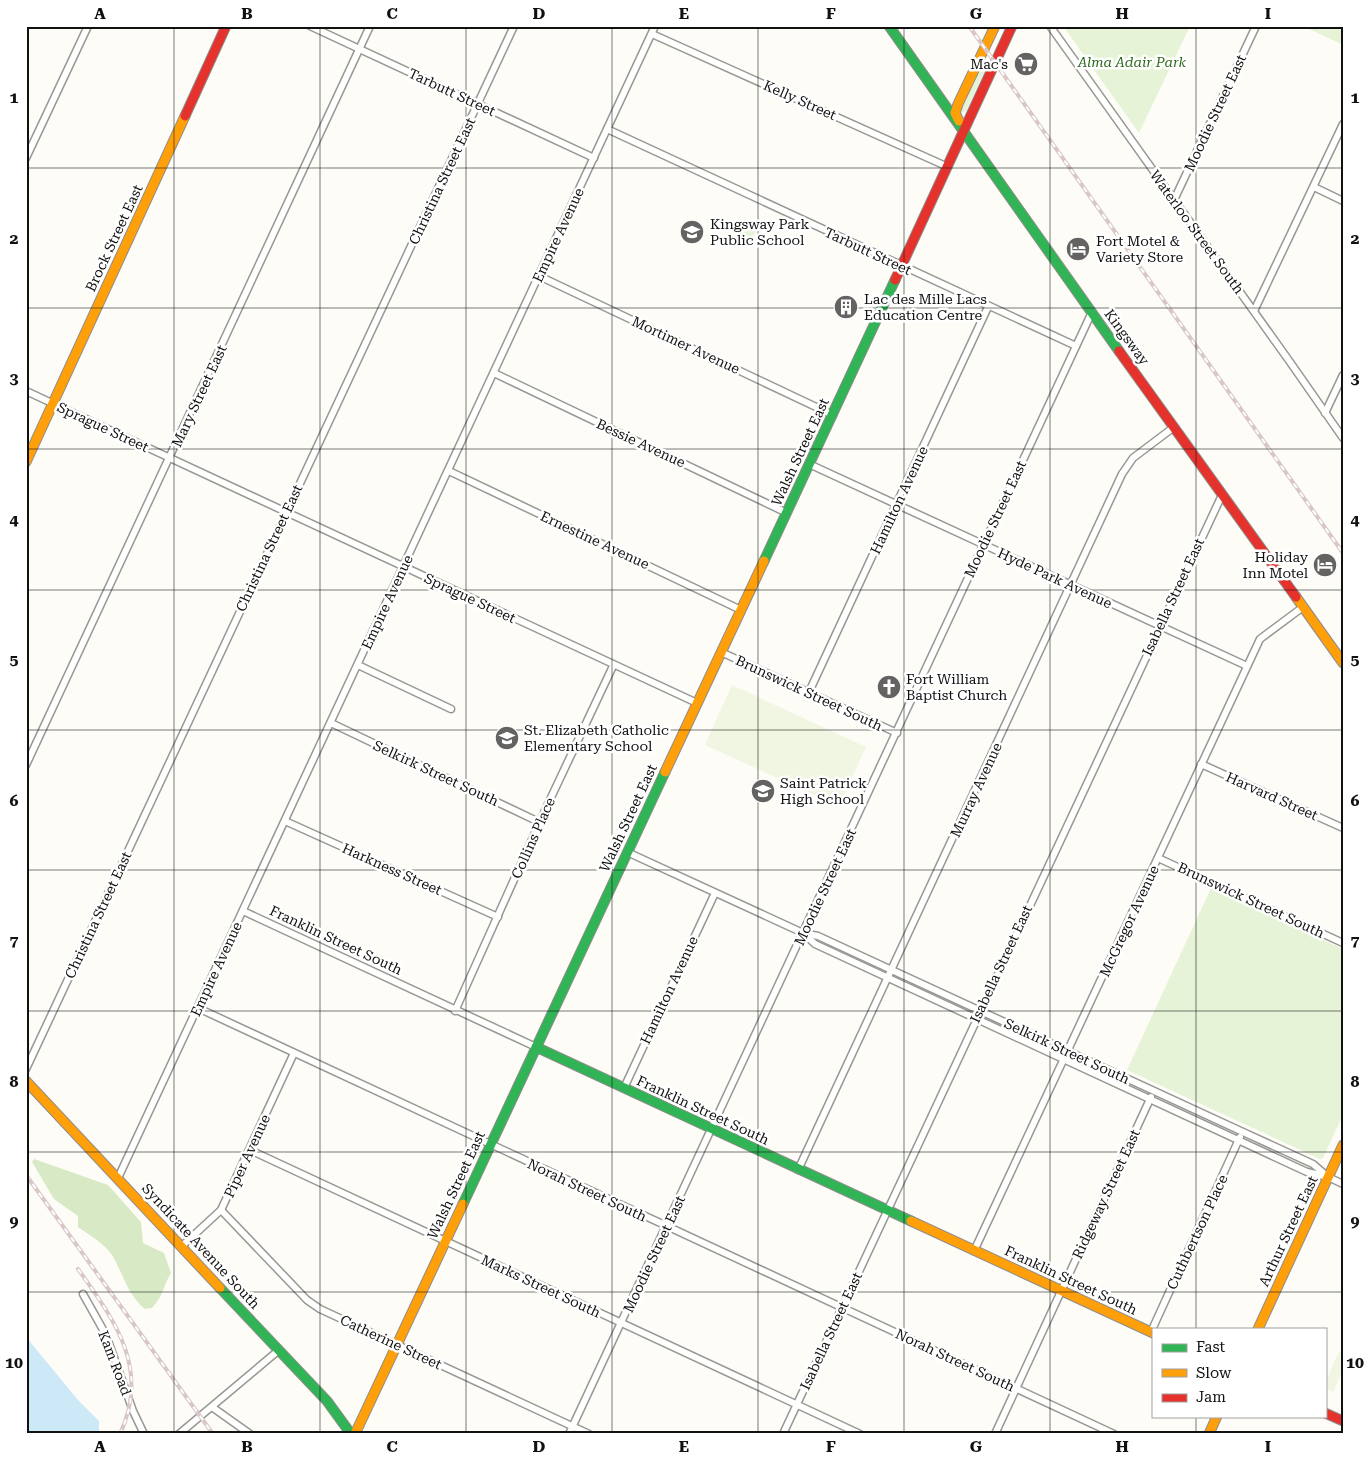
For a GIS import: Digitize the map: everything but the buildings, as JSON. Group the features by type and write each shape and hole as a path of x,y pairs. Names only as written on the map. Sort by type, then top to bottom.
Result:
{"street":[{"path":"26,158 88,26"},
{"name":"Brock Street East","path":"26,462 226,26"},
{"name":"Tarbutt Street","path":"310,26 594,158"},
{"name":"Mary Street East","path":"26,765 370,26"},
{"name":"Christina Street East","path":"26,1069 514,26"},
{"name":"Empire Avenue","path":"118,1178 655,26"},
{"name":"Kingsway","path":"889,26 963,133 1343,663"},
{"path":"963,133 955,113 995,26"},
{"name":"Walsh Street East","path":"355,1434 833,415 1012,26"},
{"name":"Waterloo Street South","path":"1050,26 1343,438"},
{"name":"Moodie Street East","path":"1174,200 1256,26"},
{"name":"Kelly Street","path":"652,34 948,167"},
{"path":"1254,312 1343,124"},
{"name":"Tarbutt Street","path":"607,129 988,307 1076,346"},
{"path":"1314,187 1343,201"},
{"name":"Mortimer Avenue","path":"539,276 833,415"},
{"name":"Hamilton Avenue","path":"809,692 988,307"},
{"name":"Moodie Street East","path":"569,1434 1092,312"},
{"name":"Bessie Avenue","path":"494,373 787,513"},
{"path":"1325,413 1343,375"},
{"name":"Sprague Street","path":"26,391 613,666 697,703"},
{"name":"Murray Avenue","path":"798,1170 1127,466 1133,458 1174,427"},
{"name":"Hyde Park Avenue","path":"810,464 897,506 1247,666"},
{"name":"Ernestine Avenue","path":"449,471 741,610"},
{"name":"Isabella Street East","path":"783,1434 979,1011 1222,495"},
{"name":"McGregor Avenue","path":"974,1251 1260,639 1303,607"},
{"name":"Brunswick Street South","path":"721,652 896,733"},
{"path":"358,665 451,710"},
{"name":"Collins Place","path":"455,1011 613,666"},
{"name":"Selkirk Street South","path":"331,723 540,823"},
{"name":"Harvard Street","path":"1201,764 1343,828"},
{"name":"Harkness Street","path":"285,821 498,918"},
{"name":"Selkirk Street South","path":"627,852 803,933 818,936 1313,1164 1328,1177"},
{"name":"Brunswick Street South","path":"1158,858 1343,943"},
{"name":"Hamilton Avenue","path":"624,1088 715,893"},
{"name":"Franklin Street South","path":"243,911 711,1130 1152,1332"},
{"name":"Selkirk Street South","path":"803,933 815,944 1307,1172 1328,1177 1343,1184"},
{"name":"Norah Street South","path":"198,1008 1114,1434"},
{"name":"Piper Avenue","path":"182,1246 222,1210 294,1053"},
{"name":"Syndicate Avenue South","path":"26,1082 327,1401 351,1434"},
{"name":"Ridgeway Street East","path":"995,1434 1154,1091"},
{"name":"Cuthbertson Place","path":"1154,1328 1242,1132"},
{"name":"Arthur Street East","path":"1258,1328 1343,1145"},
{"name":"Marks Street South","path":"250,1150 860,1434"},
{"name":"Catherine Street","path":"222,1210 307,1300 589,1434"},
{"name":"Kam Road","path":"83,1294 106,1336 133,1411 144,1434"},
{"path":"179,1434 279,1350"},
{"path":"212,1407 250,1434"},
{"path":"1326,1413 1343,1421"},
{"path":"1209,1434 1216,1418"}],"green space":[{"name":"Alma Adair Park","path":"1063,26 1190,26 1139,133"},
{"path":"1303,26 1343,26 1343,45"},
{"path":"984,59 989,60 988,64 966,111 961,114 959,110"},
{"path":"744,219 758,226 748,247 734,241"},
{"path":"732,685 866,747 839,806 705,745"},
{"path":"1211,888 1343,949 1343,1115 1323,1158 1320,1159 1127,1070"},
{"path":"899,976 964,1007 966,1008 899,979"},
{"path":"992,1020 1053,1048 1053,1049 991,1022"},
{"path":"1080,1060 1141,1089 1141,1091 1079,1063"},
{"path":"1167,1101 1228,1129 1229,1131 1167,1104"},
{"path":"1255,1142 1314,1169 1315,1171 1255,1144"},
{"path":"34,1159 108,1185 141,1222 143,1243 164,1253 171,1273 159,1299 152,1308 145,1309 134,1297 109,1251 78,1227 78,1216 54,1199 32,1162"},
{"path":"1339,1352 1343,1354 1343,1370 1333,1392 1326,1388 1326,1381"}],"water":[{"path":"26,1337 78,1400 99,1421 99,1434 26,1434"}],"railway":[{"path":"969,26 1343,553"},
{"path":"26,1175 213,1434"},
{"path":"78,1269 115,1326 130,1366 132,1388 129,1410 120,1434"}],"traffic: fast":[{"path":"889,26 1119,351"},
{"path":"764,561 895,280"},
{"path":"463,1204 665,772"},
{"path":"536,1047 911,1221"},
{"path":"220,1288 327,1401 351,1434"}],"traffic: slow":[{"path":"959,121 955,113 958,104 995,26"},
{"path":"26,462 185,116"},
{"path":"665,772 764,561"},
{"path":"1296,597 1343,663"},
{"path":"26,1081 220,1288"},
{"path":"1258,1328 1343,1145"},
{"path":"355,1434 463,1204"},
{"path":"911,1221 1152,1333"},
{"path":"1209,1434 1216,1418"}],"traffic: jam":[{"path":"185,116 226,26"},
{"path":"895,280 1012,26"},
{"path":"1119,351 1296,597"},
{"path":"1326,1413 1343,1421"}],"place":[{"name":"Mac's","path":"1026,64"},
{"name":"Kingsway Park Public School","path":"692,232"},
{"name":"Fort Motel & Variety Store","path":"1078,249"},
{"name":"Lac des Mille Lacs Education Centre","path":"846,307"},
{"name":"Holiday Inn Motel","path":"1325,565"},
{"name":"Fort William Baptist Church","path":"889,687"},
{"name":"St. Elizabeth Catholic Elementary School","path":"507,738"},
{"name":"Saint Patrick High School","path":"763,791"}]}
